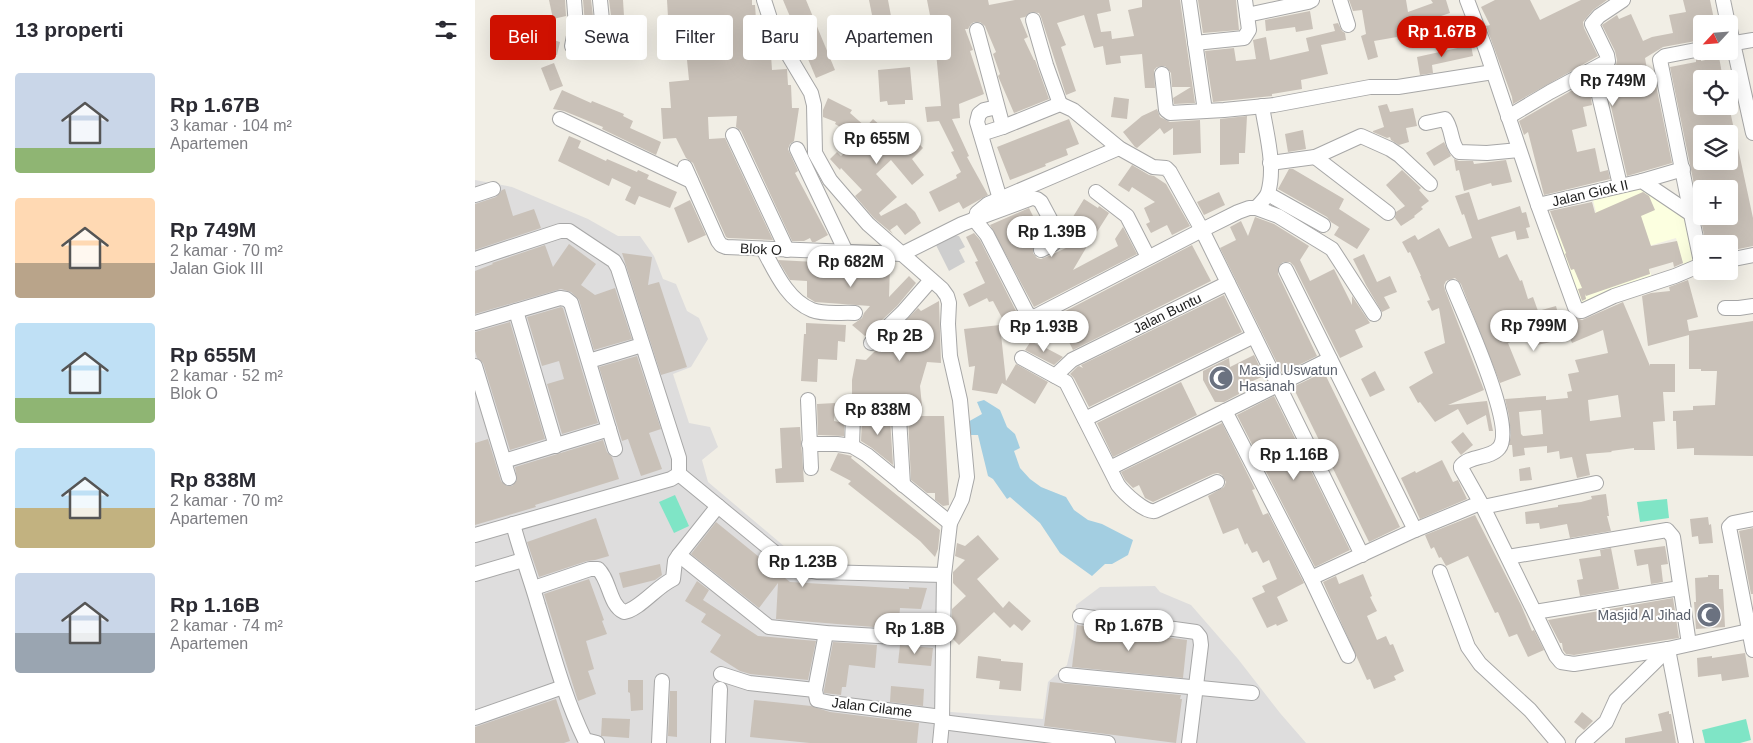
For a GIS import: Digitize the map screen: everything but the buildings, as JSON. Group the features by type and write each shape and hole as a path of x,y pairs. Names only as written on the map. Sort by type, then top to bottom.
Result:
{"street":[{"path":"574,0 575,15"},
{"path":"600,0 602,15"},
{"path":"764,0 774,31 811,93 815,106 815,153 820,164 830,180 868,224 942,289 949,303 950,356 960,400 967,459 967,477 964,492 950,523 944,575 940,743"},
{"path":"1189,0 1205,111"},
{"path":"1195,43 1244,38 1249,30 1245,0"},
{"path":"1247,15 1312,0"},
{"path":"1340,0 1348,25"},
{"path":"1467,0 1537,205 1574,305 1580,311 1614,296 1675,276 1693,268"},
{"path":"1508,118 1550,92 1608,61 1592,24 1599,16 1623,0"},
{"path":"1723,0 1727,15"},
{"path":"1033,20 1059,104"},
{"path":"977,30 1003,127"},
{"path":"1738,43 1753,40"},
{"path":"1693,51 1665,56 1660,60 1695,235"},
{"path":"1735,60 1753,133"},
{"path":"1162,74 1168,112 1262,106 1370,87 1398,87 1493,72"},
{"path":"1597,87 1619,185"},
{"path":"981,134 1059,104 1073,110 1119,148 1153,167 1166,168 1170,172 1228,283 1362,555"},
{"path":"1256,208 1268,194 1270,163 1262,106"},
{"path":"997,107 984,110 979,114 977,122 1000,198"},
{"path":"559,119 691,181"},
{"path":"1426,123 1445,119 1455,148 1459,152 1487,153 1519,150"},
{"path":"733,135 787,250"},
{"path":"1270,163 1315,157 1361,136 1399,155 1430,184"},
{"path":"975,219 978,211 1000,198 1119,148"},
{"path":"797,150 846,252"},
{"path":"1315,157 1389,213"},
{"name":"Blok O","path":"685,167 721,245 726,247 763,249 902,254"},
{"name":"Jalan Giok II","path":"1537,205 1642,181 1683,169"},
{"name":"Jalan Giok II","path":"1642,181 1691,214"},
{"path":"475,195 493,189"},
{"path":"1096,192 1127,216 1148,257"},
{"path":"1268,194 1323,225"},
{"path":"902,254 975,219 1031,198 1037,198 1041,202 1057,232 1057,240 1041,250"},
{"path":"975,219 987,235 1027,313 1033,317 1201,230 1249,208 1256,208 1278,216 1332,249 1374,314"},
{"path":"475,260 560,231 569,231 614,261 618,268 681,466 679,474 671,479 475,535"},
{"path":"763,249 783,284 796,301 812,310 855,312"},
{"path":"1738,258 1753,254"},
{"path":"1286,270 1415,530"},
{"path":"871,344 931,280"},
{"name":"Jalan Buntu","path":"1055,376 1072,360 1228,283"},
{"path":"1453,288 1494,387 1503,439 1500,448 1492,453 1465,462 1461,466 1462,471 1482,505 1556,656 1561,662 1566,664 1668,649 1751,631"},
{"path":"475,323 560,298 566,299 571,303 615,450"},
{"path":"1725,308 1753,306"},
{"path":"516,311 556,446"},
{"path":"1085,419 1254,336"},
{"path":"589,361 642,345"},
{"path":"1021,358 1066,382 1122,490 1144,509 1151,512 1217,482"},
{"path":"1110,468 1330,359"},
{"path":"475,366 509,478"},
{"path":"808,400 811,468"},
{"path":"1225,411 1311,578 1348,656"},
{"path":"852,446 853,414"},
{"path":"899,417 903,486"},
{"path":"503,461 609,429"},
{"path":"809,444 852,446 867,455 950,523"},
{"path":"679,474 785,562 798,568 817,572 944,575"},
{"path":"1311,578 1415,530 1482,505 1596,483"},
{"path":"533,588 597,569 602,574 620,610 629,611 656,589 673,579 675,561 718,506"},
{"path":"1753,519 1733,523 1729,527 1751,631 1753,650"},
{"path":"513,524 563,688 574,717 587,742"},
{"path":"1508,557 1667,530 1673,537 1689,644"},
{"path":"679,555 769,627 826,633 896,637"},
{"path":"475,574 523,560"},
{"path":"1440,572 1468,647 1474,656 1530,710 1558,743"},
{"path":"1535,612 1680,588"},
{"path":"1080,616 1195,632 1201,644 1194,689 1189,743"},
{"path":"815,690 826,633"},
{"path":"1583,743 1606,722 1616,700 1668,649"},
{"path":"1668,649 1686,743"},
{"name":"Jalan Cilame","path":"721,674 749,684 815,690 817,700 942,720"},
{"path":"1065,674 1194,689 1252,693"},
{"path":"659,743 662,681"},
{"path":"475,718 563,688"},
{"path":"718,743 720,689"},
{"path":"942,720 1108,743"}],"shaded area":[{"path":"475,180 512,187 588,219 618,236 640,236 654,256 663,279 676,284 687,311 699,318 708,339 691,367 673,374 689,423 710,427 718,447 702,460 708,482 798,558 828,564 940,568 938,711 1043,719 1048,682 1067,665 1073,638 1076,605 1100,587 1155,586 1160,592 1191,605 1238,659 1306,743 475,743"},
{"path":"1642,185 1688,216 1693,239 1693,264 1684,268 1676,238 1642,248 1652,277 1579,310 1550,232 1596,212 1592,196"},
{"path":"950,235 959,236 965,247 959,250 965,262 949,271 935,243"}],"green space":[{"path":"675,495 689,526 674,533 659,502"},
{"path":"1667,499 1669,518 1640,522 1637,502"},
{"path":"1746,719 1751,740 1740,743 1705,743 1702,730"}],"water":[{"path":"984,400 1000,410 1007,427 1015,434 1020,448 1014,451 1020,468 1030,479 1041,487 1066,497 1074,510 1088,520 1102,524 1133,540 1128,555 1112,564 1105,564 1092,576 1060,553 1040,523 1010,497 1007,499 993,479 988,476 978,435 971,435 966,423 982,414 977,402"}],"place":[{"name":"Masjid Uswatun Hasanah","path":"1221,378"},
{"name":"Masjid Al Jihad","path":"1709,615"}]}
